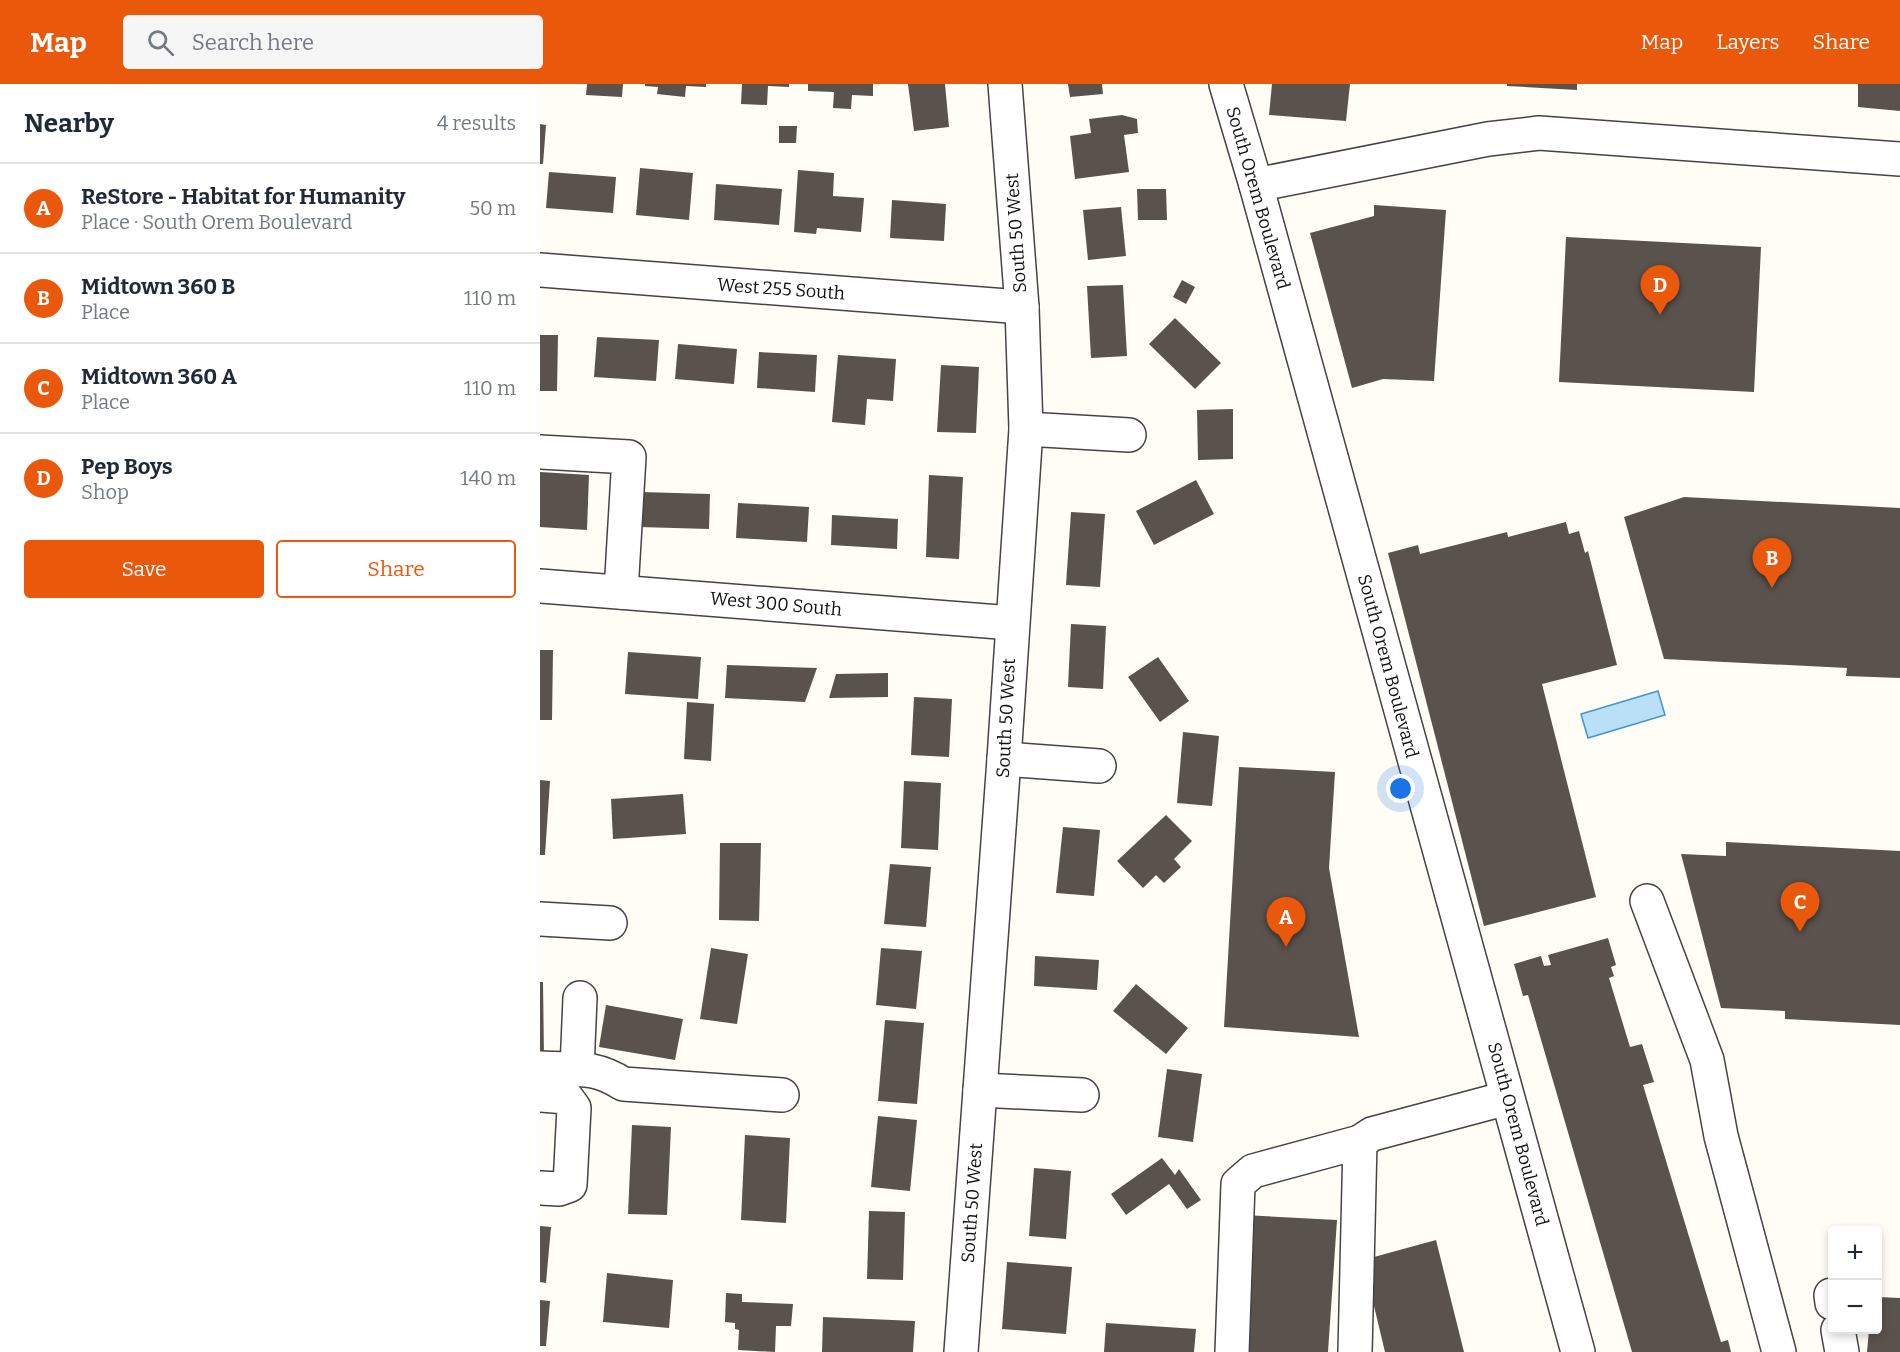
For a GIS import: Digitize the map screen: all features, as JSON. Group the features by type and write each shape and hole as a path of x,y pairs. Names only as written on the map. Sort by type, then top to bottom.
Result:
{"street":[{"name":"South 50 West","path":"961,1352 1026,429 1022,308 1005,84"},
{"name":"South Orem Boulevard","path":"1226,84 1256,185 1578,1352"},
{"path":"1256,185 1488,139 1539,133 1900,159"},
{"name":"West 255 South","path":"540,270 1022,308"},
{"path":"1026,429 1128,435"},
{"path":"540,452 628,457 621,592"},
{"name":"West 300 South","path":"540,586 1012,623"},
{"path":"1004,759 1099,766"},
{"path":"1647,901 1707,1060 1720,1136 1779,1352"},
{"path":"540,919 610,923"},
{"path":"577,1069 580,998"},
{"path":"540,1068 590,1069 609,1075 624,1084 782,1095"},
{"path":"980,1090 1082,1095"},
{"path":"540,1095 566,1097 574,1108 570,1185 559,1189 540,1188"},
{"path":"1232,1352 1238,1184 1253,1171 1360,1142 1372,1134 1507,1098"},
{"path":"1355,1352 1360,1142"},
{"path":"1839,1334 1842,1352"}],"water":[{"path":"1658,691 1665,715 1588,738 1581,714"}],"building":[{"path":"587,84 623,84 622,97 586,95"},
{"path":"645,84 706,84 706,87 686,86 685,97 657,94 658,87 645,86"},
{"path":"742,84 789,84 789,87 768,86 767,105 741,104"},
{"path":"808,84 873,84 873,96 852,95 851,109 833,108 834,92 808,91"},
{"path":"908,84 945,84 949,127 914,131"},
{"path":"1068,84 1102,84 1103,94 1070,97"},
{"path":"1272,84 1350,84 1346,121 1269,115"},
{"path":"1507,84 1577,84 1577,90 1507,86"},
{"path":"1858,84 1900,84 1900,111 1858,107"},
{"path":"1122,115 1137,119 1138,133 1124,135 1129,172 1075,179 1070,136 1091,133 1089,119"},
{"path":"540,124 546,125 543,164 540,164"},
{"path":"779,126 797,126 796,143 779,143"},
{"path":"640,168 693,173 689,220 636,215"},
{"path":"798,170 834,173 833,196 864,198 861,232 817,228 816,234 794,232"},
{"path":"549,172 616,177 613,213 546,208"},
{"path":"716,184 782,189 779,225 714,220"},
{"path":"1137,189 1166,189 1167,220 1138,220"},
{"path":"892,200 946,204 944,241 890,238"},
{"path":"1374,205 1446,210 1434,381 1383,379 1352,388 1310,233 1374,216"},
{"path":"1121,207 1126,256 1088,260 1083,210"},
{"path":"1566,237 1761,247 1754,392 1559,382"},
{"path":"1182,280 1195,287 1186,304 1173,297"},
{"path":"1123,285 1127,356 1091,358 1087,286"},
{"path":"1175,318 1221,363 1195,389 1149,344"},
{"path":"540,335 558,335 557,391 540,391"},
{"path":"597,337 659,340 656,381 594,377"},
{"path":"678,344 737,349 734,384 675,379"},
{"path":"759,352 817,355 815,392 757,388"},
{"path":"838,355 896,359 893,401 867,399 865,425 832,422"},
{"path":"941,365 979,367 976,433 937,432"},
{"path":"1233,409 1233,459 1198,460 1197,410"},
{"path":"540,472 589,475 587,530 540,527"},
{"path":"929,475 963,477 959,559 926,557"},
{"path":"1196,480 1214,514 1154,545 1136,511"},
{"path":"641,492 710,494 709,529 639,527"},
{"path":"1684,497 1900,508 1900,678 1846,676 1847,668 1664,659 1624,517"},
{"path":"738,503 809,507 807,542 736,538"},
{"path":"1071,512 1105,514 1100,587 1066,585"},
{"path":"832,515 898,519 897,549 831,545"},
{"path":"1566,522 1569,534 1579,531 1585,553 1588,551 1617,665 1542,684 1596,897 1484,926 1388,553 1418,545 1420,554 1507,532 1508,537"},
{"path":"1071,624 1106,626 1103,689 1068,687"},
{"path":"540,650 553,650 552,720 540,720"},
{"path":"628,652 701,657 698,699 625,694"},
{"path":"1158,657 1189,701 1160,722 1128,677"},
{"path":"727,665 817,668 805,702 725,698"},
{"path":"888,673 888,697 829,698 836,674"},
{"path":"914,697 952,699 949,757 911,755"},
{"path":"687,702 714,704 711,761 684,759"},
{"path":"1183,732 1219,736 1212,806 1177,803"},
{"path":"1239,767 1335,772 1329,868 1359,1037 1224,1027"},
{"path":"540,780 550,781 545,855 540,855"},
{"path":"904,781 941,783 938,850 901,848"},
{"path":"683,794 686,834 613,839 611,799"},
{"path":"1166,815 1192,841 1174,859 1181,867 1164,883 1156,875 1143,888 1117,861"},
{"path":"1063,827 1100,830 1094,896 1056,893"},
{"path":"1726,842 1900,851 1900,1025 1785,1019 1785,1011 1721,1008 1681,854 1726,856"},
{"path":"720,843 761,843 759,921 719,920"},
{"path":"890,864 931,867 926,927 884,924"},
{"path":"1608,938 1616,965 1611,967 1614,976 1609,978 1630,1047 1642,1044 1654,1082 1643,1085 1721,1342 1728,1340 1731,1352 1632,1352 1528,995 1523,996 1514,964 1541,956 1544,966 1551,965 1548,955"},
{"path":"711,948 748,954 737,1024 700,1019"},
{"path":"881,948 922,951 916,1009 876,1005"},
{"path":"1035,956 1099,960 1097,990 1034,986"},
{"path":"540,982 543,982 544,1058 540,1058"},
{"path":"1136,984 1188,1028 1166,1054 1113,1011"},
{"path":"606,1005 683,1019 675,1060 599,1047"},
{"path":"885,1020 924,1023 917,1104 878,1101"},
{"path":"1167,1069 1202,1074 1193,1142 1158,1137"},
{"path":"878,1116 917,1120 910,1191 871,1187"},
{"path":"632,1125 671,1127 667,1215 628,1214"},
{"path":"745,1135 790,1138 786,1223 741,1220"},
{"path":"1162,1158 1175,1175 1179,1169 1201,1200 1187,1209 1169,1184 1126,1215 1111,1194"},
{"path":"1034,1168 1071,1171 1066,1239 1029,1236"},
{"path":"869,1211 905,1212 903,1280 867,1279"},
{"path":"1244,1215 1337,1220 1328,1352 1237,1352"},
{"path":"540,1226 551,1227 546,1283 540,1282"},
{"path":"1436,1240 1464,1352 1385,1352 1363,1260"},
{"path":"1007,1262 1072,1267 1066,1334 1002,1329"},
{"path":"607,1273 673,1280 669,1328 603,1322"},
{"path":"726,1293 742,1294 742,1302 793,1304 791,1326 776,1326 775,1352 738,1350 739,1330 735,1329 735,1323 725,1322"},
{"path":"1882,1297 1900,1298 1900,1352 1867,1352 1869,1334 1882,1334"},
{"path":"540,1300 550,1301 546,1346 540,1346"},
{"path":"823,1317 915,1321 913,1352 822,1352"},
{"path":"1106,1323 1196,1329 1194,1352 1104,1352"}],"place":[{"name":"Pep Boys","path":"1660,315"},
{"name":"Midtown 360 B","path":"1772,588"},
{"name":"Midtown 360 A","path":"1800,932"},
{"name":"ReStore - Habitat for Humanity","path":"1286,947"}]}
